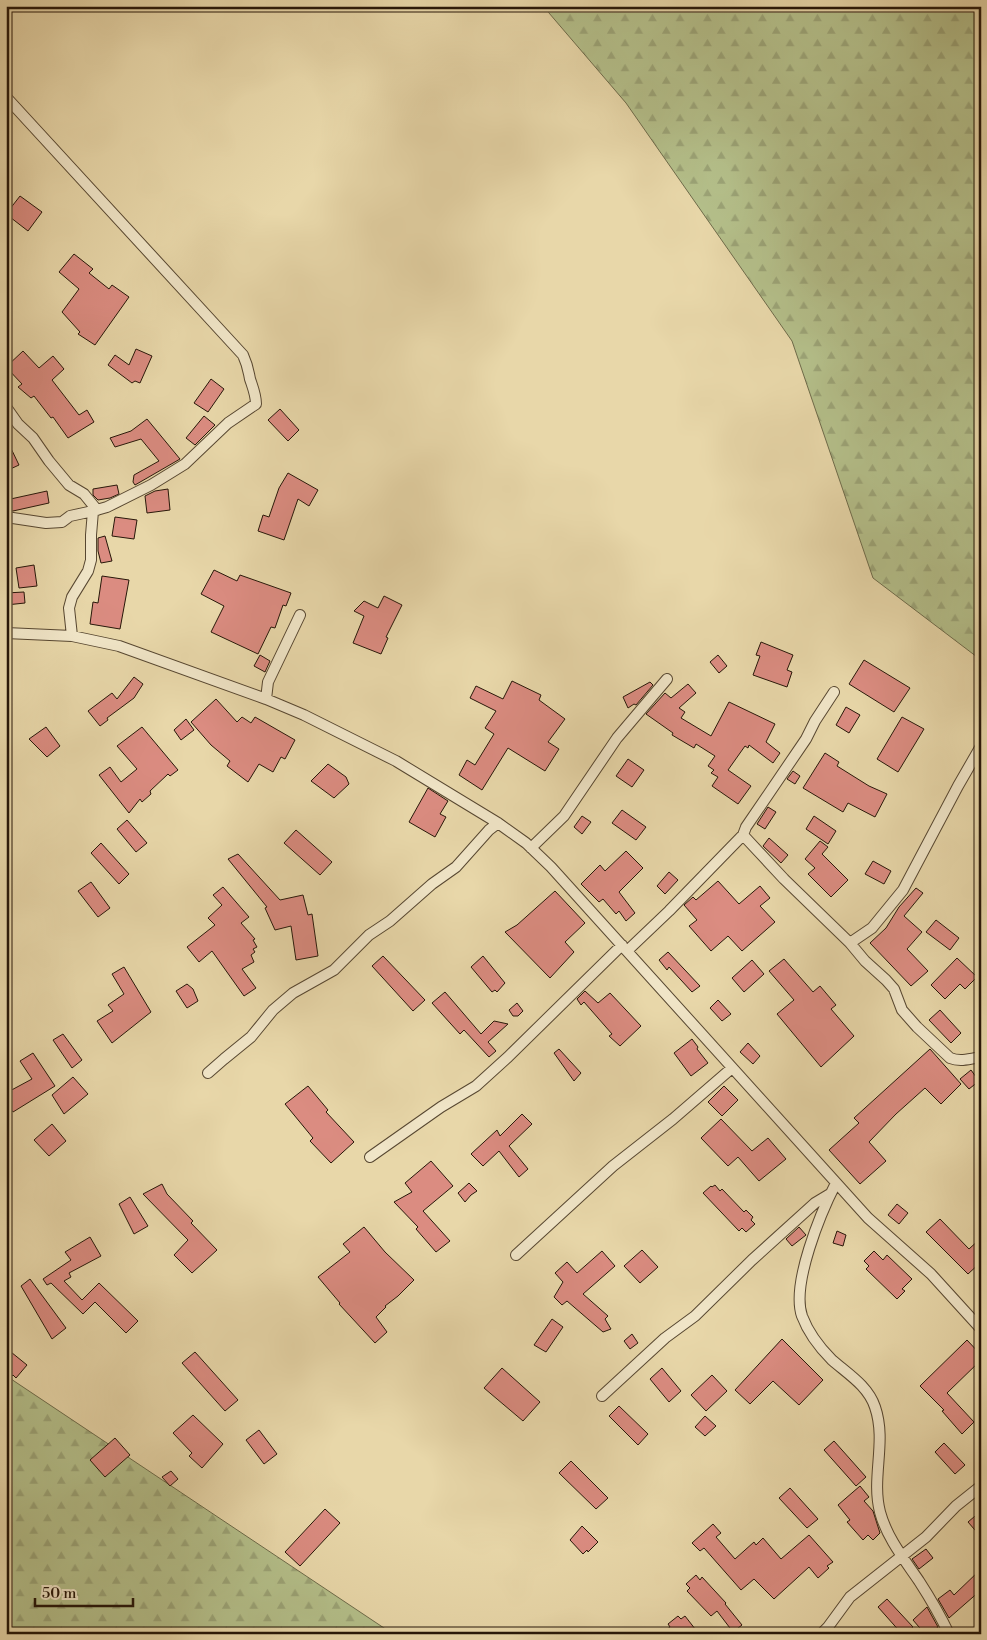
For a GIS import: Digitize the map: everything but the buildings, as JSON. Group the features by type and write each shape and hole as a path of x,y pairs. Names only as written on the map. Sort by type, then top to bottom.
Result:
{"street":[{"path":"6,97 243,355 250,368 250,378 256,397 256,404 228,423 184,464 151,485 107,507 70,516 62,522 46,523 6,517"},
{"path":"6,407 18,424 33,438 68,486 84,494 95,511 91,534 92,560 88,572 72,597 68,608 72,636"},
{"path":"266,699 268,682 300,615"},
{"path":"6,633 72,636 119,646 266,699 304,715 396,761 498,823 531,848 551,867 868,1218 931,1274 981,1329"},
{"path":"531,848 564,816 617,738 667,679"},
{"path":"370,1158 441,1107 476,1086 625,948 669,912 743,835 746,826 806,739 834,692"},
{"path":"850,943 872,928 903,890 981,746"},
{"path":"208,1074 224,1058 251,1037 273,1010 293,993 334,970 369,934 390,921 432,884 456,867 489,830 498,823"},
{"path":"743,835 784,879 886,980 894,989 902,1010 950,1058 954,1060 968,1060 981,1057"},
{"path":"516,1255 613,1166 674,1119 732,1068"},
{"path":"836,1183 830,1194 806,1260 800,1290 802,1316 814,1338 831,1359 860,1383 874,1404 879,1420 880,1455 876,1485 880,1511 885,1526 901,1556 936,1609 948,1634"},
{"path":"602,1396 665,1338 695,1316 752,1260 815,1203 830,1194"},
{"path":"821,1634 828,1628 850,1597 926,1537 956,1506 981,1486"}],"green space":[{"path":"543,6 981,6 981,660 873,578 792,341 626,103"},
{"path":"6,1375 14,1381 393,1634 6,1634"}]}
